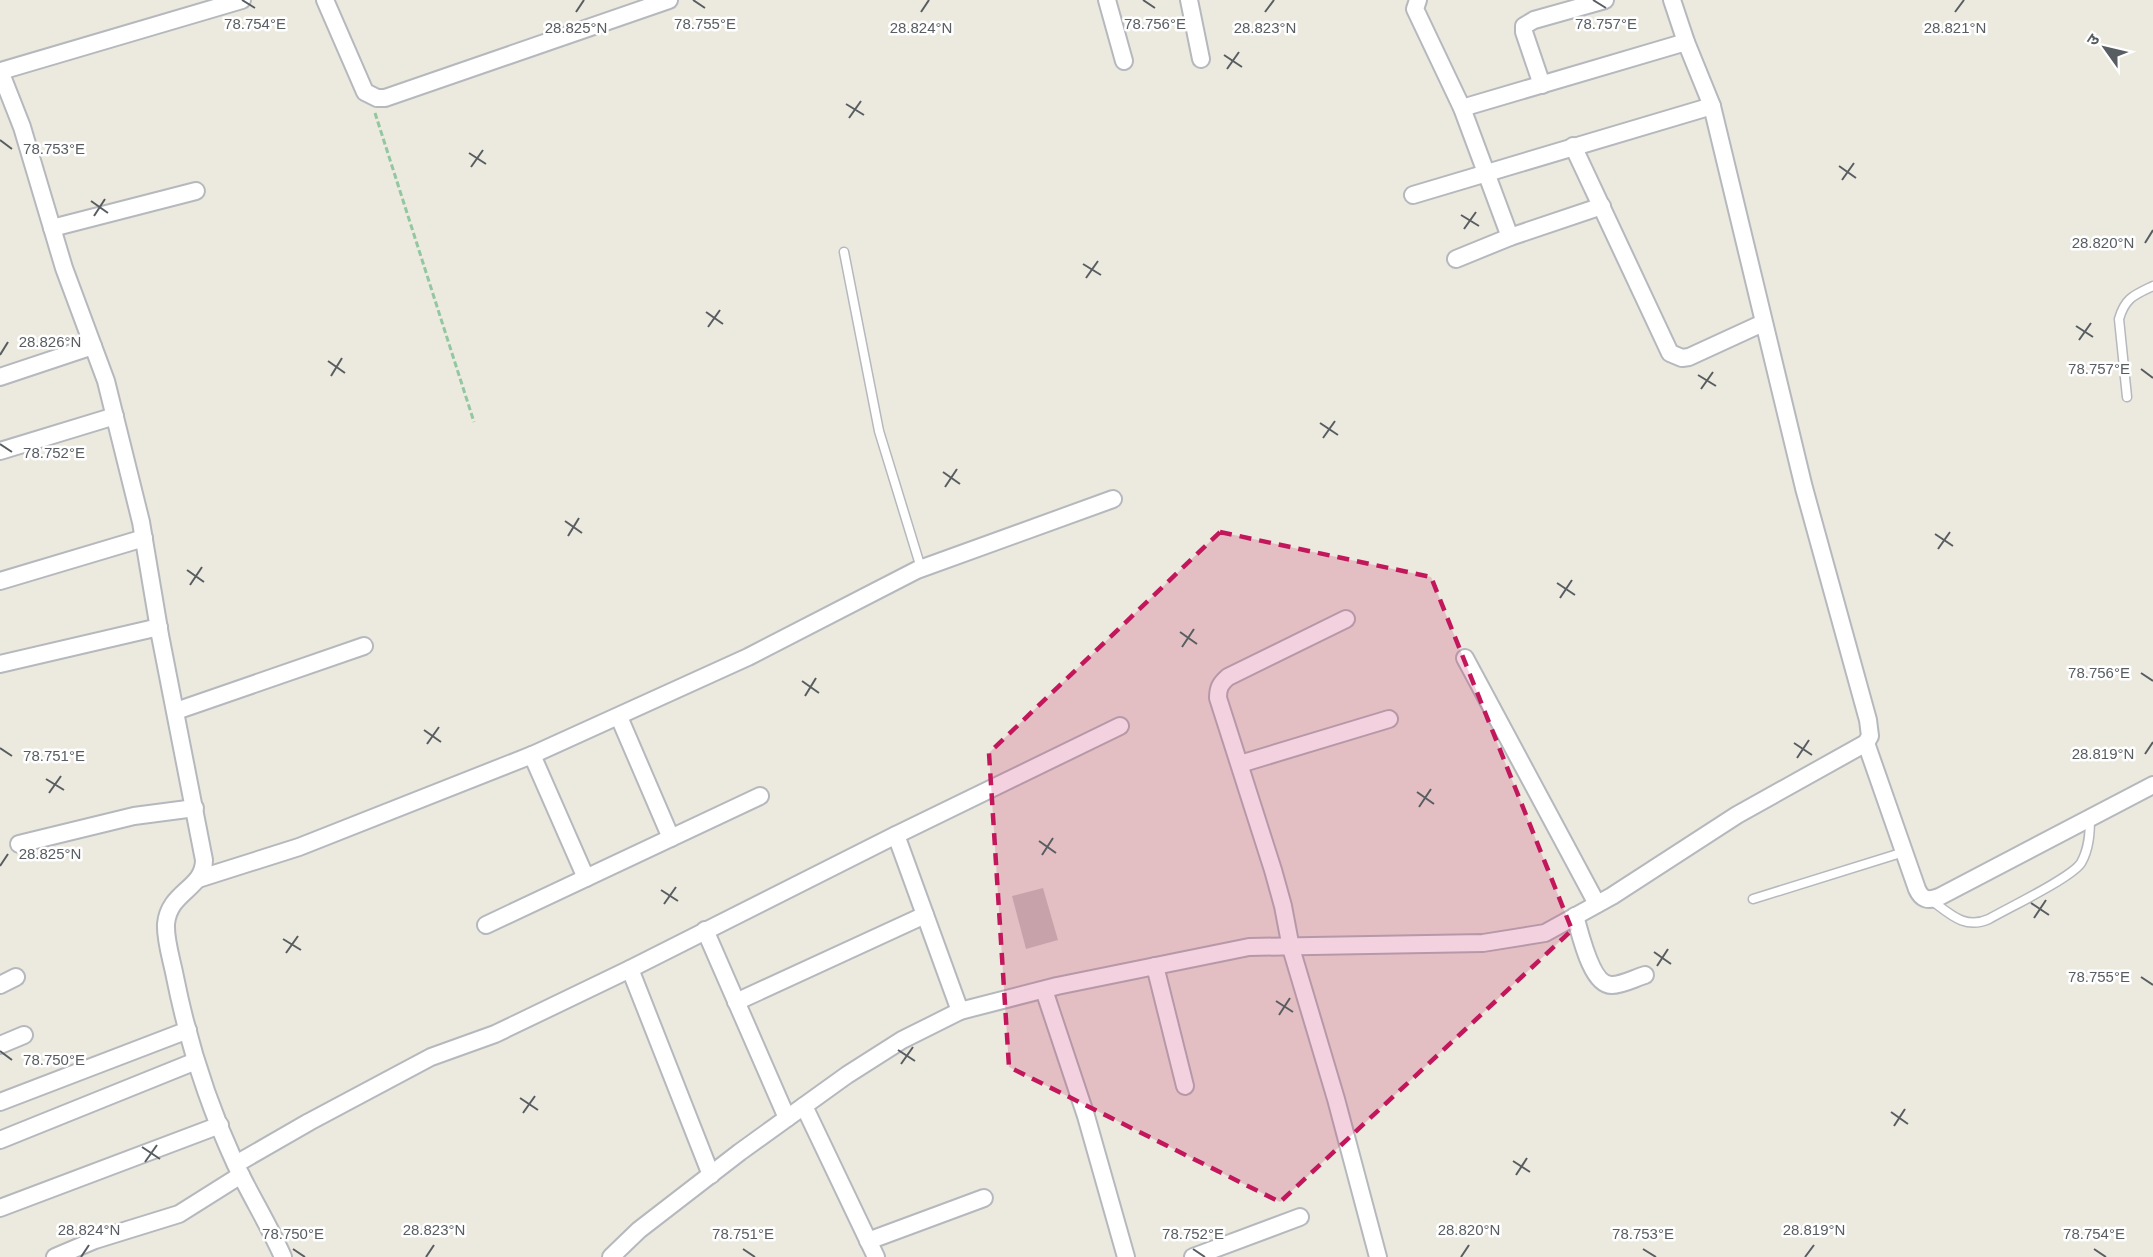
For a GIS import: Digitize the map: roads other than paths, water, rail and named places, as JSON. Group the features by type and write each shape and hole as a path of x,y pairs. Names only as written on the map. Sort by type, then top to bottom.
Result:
{"street":[{"path":"242,0 1,71 22,127 64,268 106,381 144,538 204,860 204,868 198,879 177,898 168,910 166,926 188,1030 202,1084 238,1169 268,1224 276,1255"},
{"path":"325,0 365,92 370,96 385,98 669,0"},
{"path":"1107,0 1124,61"},
{"path":"1189,0 1201,59"},
{"path":"1418,0 1415,9 1462,108 1510,237"},
{"path":"1542,84 1524,26 1534,20 1605,0"},
{"path":"611,1257 639,1230 804,1106 902,1040 960,1011 1044,990 1249,947 1483,943 1545,933 1597,904 1737,815 1866,743 1870,736 1868,720 1804,488 1712,106 1672,0"},
{"path":"1462,108 1686,42"},
{"path":"1413,195 1712,106"},
{"path":"1573,146 1670,353 1682,358 1689,357 1763,323"},
{"path":"52,228 196,191"},
{"path":"1456,259 1510,237 1602,206"},
{"path":"0,377 93,346"},
{"path":"0,451 115,416"},
{"path":"198,879 299,847 532,755 747,657 921,568 1113,499"},
{"path":"0,581 144,538"},
{"path":"1346,619 1228,677 1221,683 1218,698 1278,888 1291,948 1336,1099 1378,1257"},
{"path":"0,664 159,627"},
{"path":"176,711 364,646"},
{"path":"1465,658 1597,904"},
{"path":"619,717 671,838"},
{"path":"1240,764 1389,719"},
{"path":"55,1257 95,1240 179,1214 238,1169 309,1122 431,1057 495,1034 1120,726"},
{"path":"1866,743 1920,896 1931,900 2153,785"},
{"path":"532,755 585,878"},
{"path":"486,925 760,796"},
{"path":"19,844 134,816 195,808"},
{"path":"896,835 960,1011"},
{"path":"736,1002 925,915"},
{"path":"1575,916 1592,968 1600,981 1612,985 1645,975"},
{"path":"705,930 787,1118"},
{"path":"1155,966 1185,1086"},
{"path":"630,969 711,1174"},
{"path":"0,985 16,977"},
{"path":"1044,990 1086,1116 1126,1257"},
{"path":"0,1102 188,1030"},
{"path":"0,1045 24,1035"},
{"path":"0,1140 196,1061"},
{"path":"804,1106 876,1257"},
{"path":"0,1208 220,1125"},
{"path":"868,1241 984,1198"},
{"path":"1193,1257 1300,1217"}],"lane":[{"path":"844,252 879,431 921,568"},
{"path":"2127,397 2119,319 2127,301 2135,294 2153,286"},
{"path":"1931,900 1969,924 1989,919 2073,872 2085,854 2089,839 2090,817"},
{"path":"1753,899 1905,852"}]}
